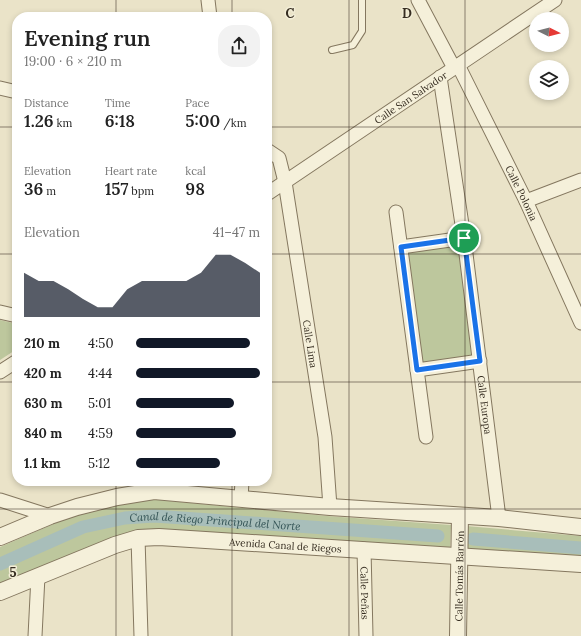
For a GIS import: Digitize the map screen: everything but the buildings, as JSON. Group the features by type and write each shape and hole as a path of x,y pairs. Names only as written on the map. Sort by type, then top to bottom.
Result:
{"street":[{"path":"208,0 209,12"},
{"name":"Calle Polonia","path":"418,0 456,67 526,201 578,309 581,322"},
{"name":"Calle San Salvador","path":"272,191 555,0"},
{"name":"Calle Europa","path":"440,77 464,238 499,518"},
{"path":"0,88 12,91"},
{"name":"Calle Lima","path":"272,153 279,158 286,182 325,437 330,507"},
{"path":"526,201 581,180"},
{"path":"396,212 426,437"},
{"path":"401,247 464,238"},
{"path":"0,312 12,315"},
{"path":"417,370 480,361"},
{"path":"0,372 12,364"},
{"path":"0,537 50,516 154,486 241,499 330,507 499,518 581,527"},
{"path":"241,499 242,486"},
{"path":"0,500 50,516"},
{"name":"Calle Tomás Barrón","path":"458,636 458,556 460,516"},
{"name":"Avenida Canal de Riegos","path":"0,592 115,545 138,538 158,537 581,564"},
{"path":"138,538 141,636"},
{"name":"Calle Peñas","path":"364,549 366,636"},
{"path":"35,636 38,576"}],"lane":[{"path":"332,50 353,45 362,31 362,0"}],"green space":[{"path":"458,245 473,358 422,365 407,253"},
{"path":"0,320 12,323 12,352 0,360"},
{"path":"149,499 327,516 451,525 450,548 155,531 0,586 0,547 58,522 89,511"},
{"path":"466,526 581,536 581,559 466,549"}],"waterway":[{"name":"Canal de Riego Principal del Norte","path":"0,564 83,527 125,518 154,516 438,536"},
{"name":"Canal de Riego Principal del Norte","path":"473,539 581,548"}],"route":[{"path":"464,238 480,361 417,370 401,247 464,238"}]}
